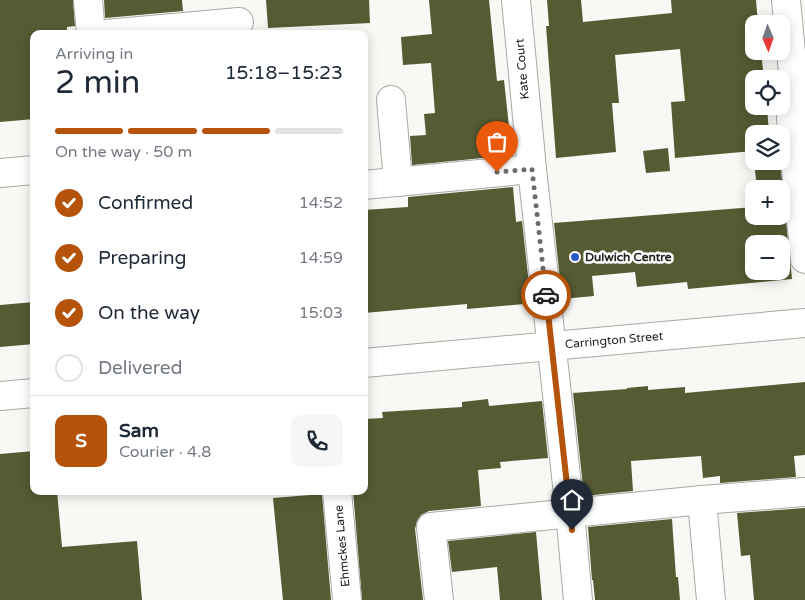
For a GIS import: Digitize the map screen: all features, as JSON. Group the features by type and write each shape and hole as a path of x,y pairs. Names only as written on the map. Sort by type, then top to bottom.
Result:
{"street":[{"path":"88,0 91,30"},
{"name":"Kate Court","path":"516,0 578,600"},
{"path":"786,0 795,94 791,118 805,260"},
{"path":"141,30 238,19"},
{"path":"391,100 398,182"},
{"path":"368,185 532,169"},
{"path":"0,173 30,170"},
{"name":"Carrington Street","path":"368,363 805,323"},
{"path":"0,396 30,393"},
{"path":"439,600 431,526 805,492"},
{"name":"Ehmckes Lane","path":"336,495 347,600"},
{"path":"702,500 711,600"}],"building":[{"path":"0,0 73,0 75,26 67,27 67,30 30,30 30,119 0,122"},
{"path":"104,0 182,0 183,11 105,18"},
{"path":"266,0 369,0 370,23 268,28"},
{"path":"429,0 489,0 497,81 504,80 512,155 412,165 410,136 426,135 424,114 435,113 431,63 403,65 401,37 432,34"},
{"path":"547,0 581,0 583,22 672,13 671,0 756,0 757,15 745,15 745,60 762,60 763,70 745,70 745,115 768,115 768,125 745,125 745,152 675,158 671,102 685,101 680,49 615,55 619,103 612,103 616,152 556,158 546,26 549,26"},
{"path":"668,148 670,171 646,173 643,151"},
{"path":"755,170 781,170 782,180 756,180"},
{"path":"513,187 516,222 522,221 531,302 467,309 467,304 368,313 368,210 408,207 408,197"},
{"path":"745,208 745,225 787,225 788,235 745,235 745,280 782,280 688,289 687,282 637,287 635,272 592,276 594,296 562,299 554,223"},
{"path":"790,259 792,279 790,279"},
{"path":"30,302 30,344 0,347 0,305"},
{"path":"805,382 805,455 794,456 796,477 720,483 720,476 703,478 701,456 631,461 633,491 584,496 573,393 648,386 648,390 685,387 685,393"},
{"path":"488,399 489,406 542,401 548,458 500,462 501,468 478,470 481,506 429,511 421,515 415,529 423,600 362,600 353,495 368,495 368,419 383,418 382,412 462,407 462,402"},
{"path":"30,451 30,495 57,495 62,547 137,541 142,600 0,600 0,454"},
{"path":"322,495 331,600 283,600 273,498"},
{"path":"805,508 805,600 754,600 750,555 741,556 737,513"},
{"path":"672,519 676,577 678,577 680,600 595,600 588,527"},
{"path":"536,532 542,600 500,600 497,567 452,572 448,541"}],"way so far":[{"path":"497,172 532,169 546,295"}],"place":[{"name":"Dulwich Centre","path":"575,257"}],"route":[{"path":"546,295 572,530"}]}
